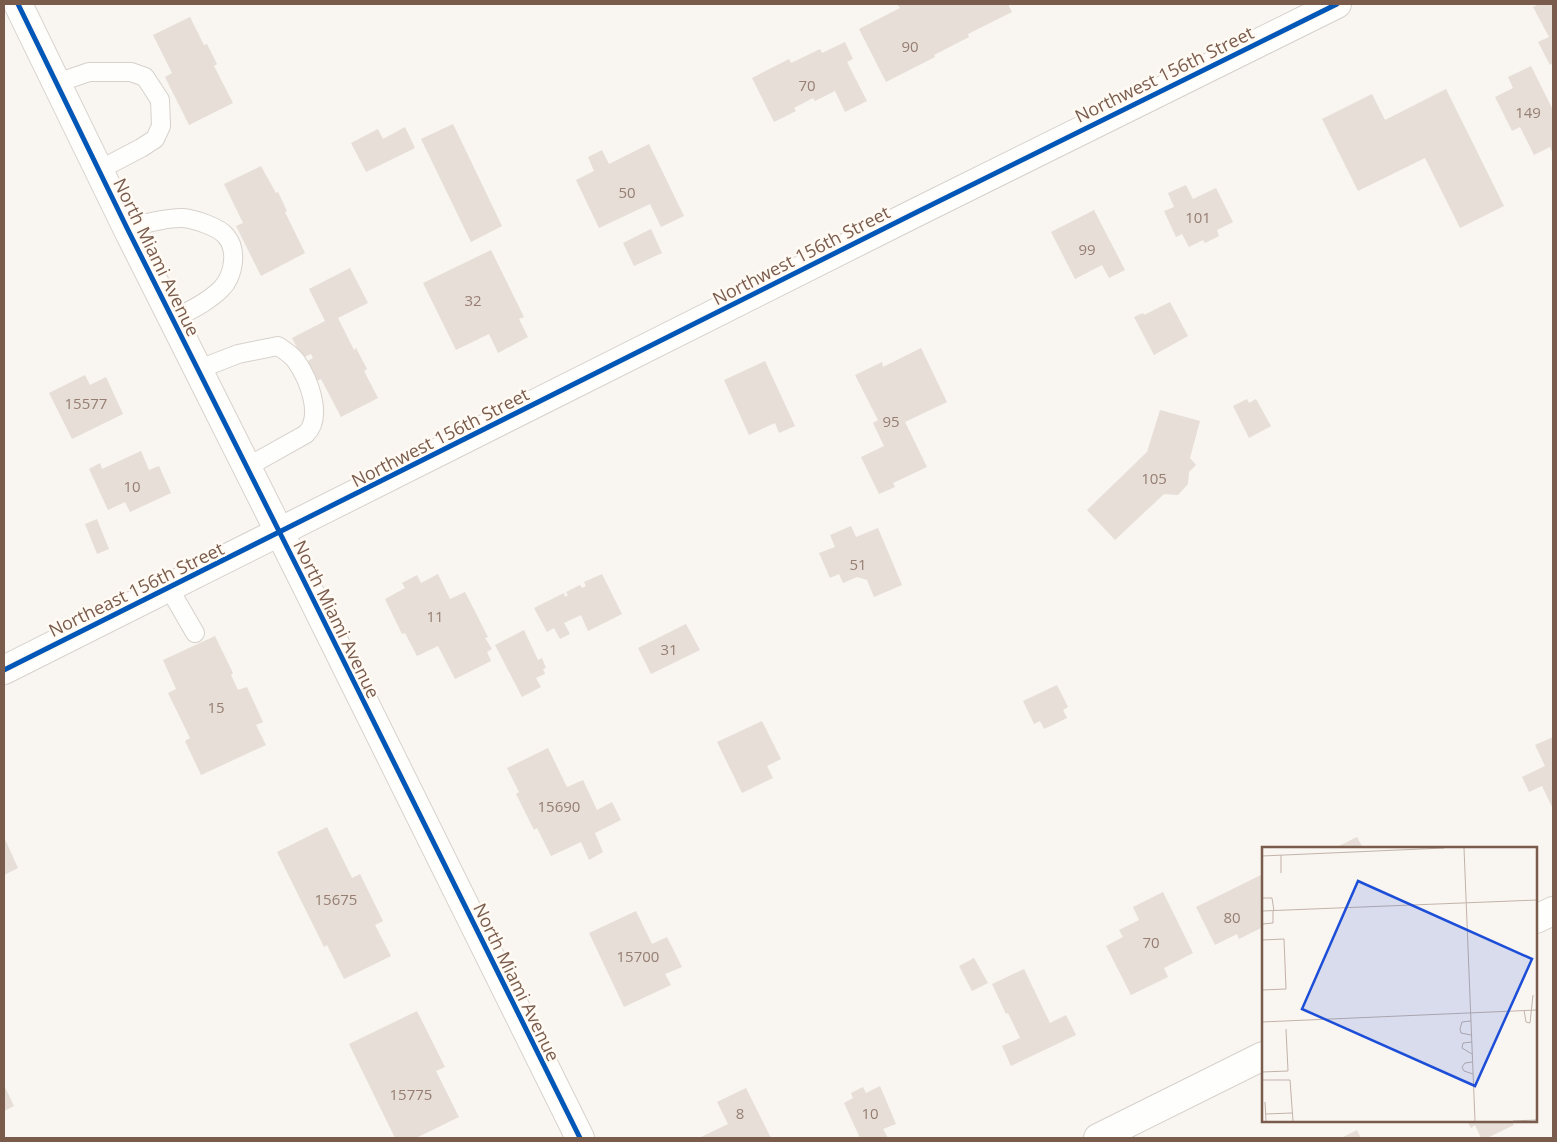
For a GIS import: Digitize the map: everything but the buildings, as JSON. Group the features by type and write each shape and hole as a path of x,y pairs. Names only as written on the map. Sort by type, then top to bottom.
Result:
{"street":[{"name":"North Miami Avenue","path":"18,4 126,228 280,532 580,1138"},
{"name":"Northwest 156th Street","path":"280,532 1337,4"},
{"name":"Northeast 156th Street","path":"4,670 280,532"},
{"path":"1537,919 1553,911"},
{"path":"1098,1138 1262,1056"}],"lane":[{"path":"57,83 89,72 131,72 145,77 160,100 161,126 155,139 99,170"},
{"path":"126,228 182,218 215,228 226,236 232,250 233,262 229,277 221,288 204,302 172,320"},
{"path":"198,370 238,354 278,346 295,360 302,372 314,404 314,414 310,430 247,467"},
{"path":"169,588 195,633"}],"cycle path":[{"path":"18,4 127,228 580,1138"},
{"path":"4,670 915,213 1337,4"}]}
